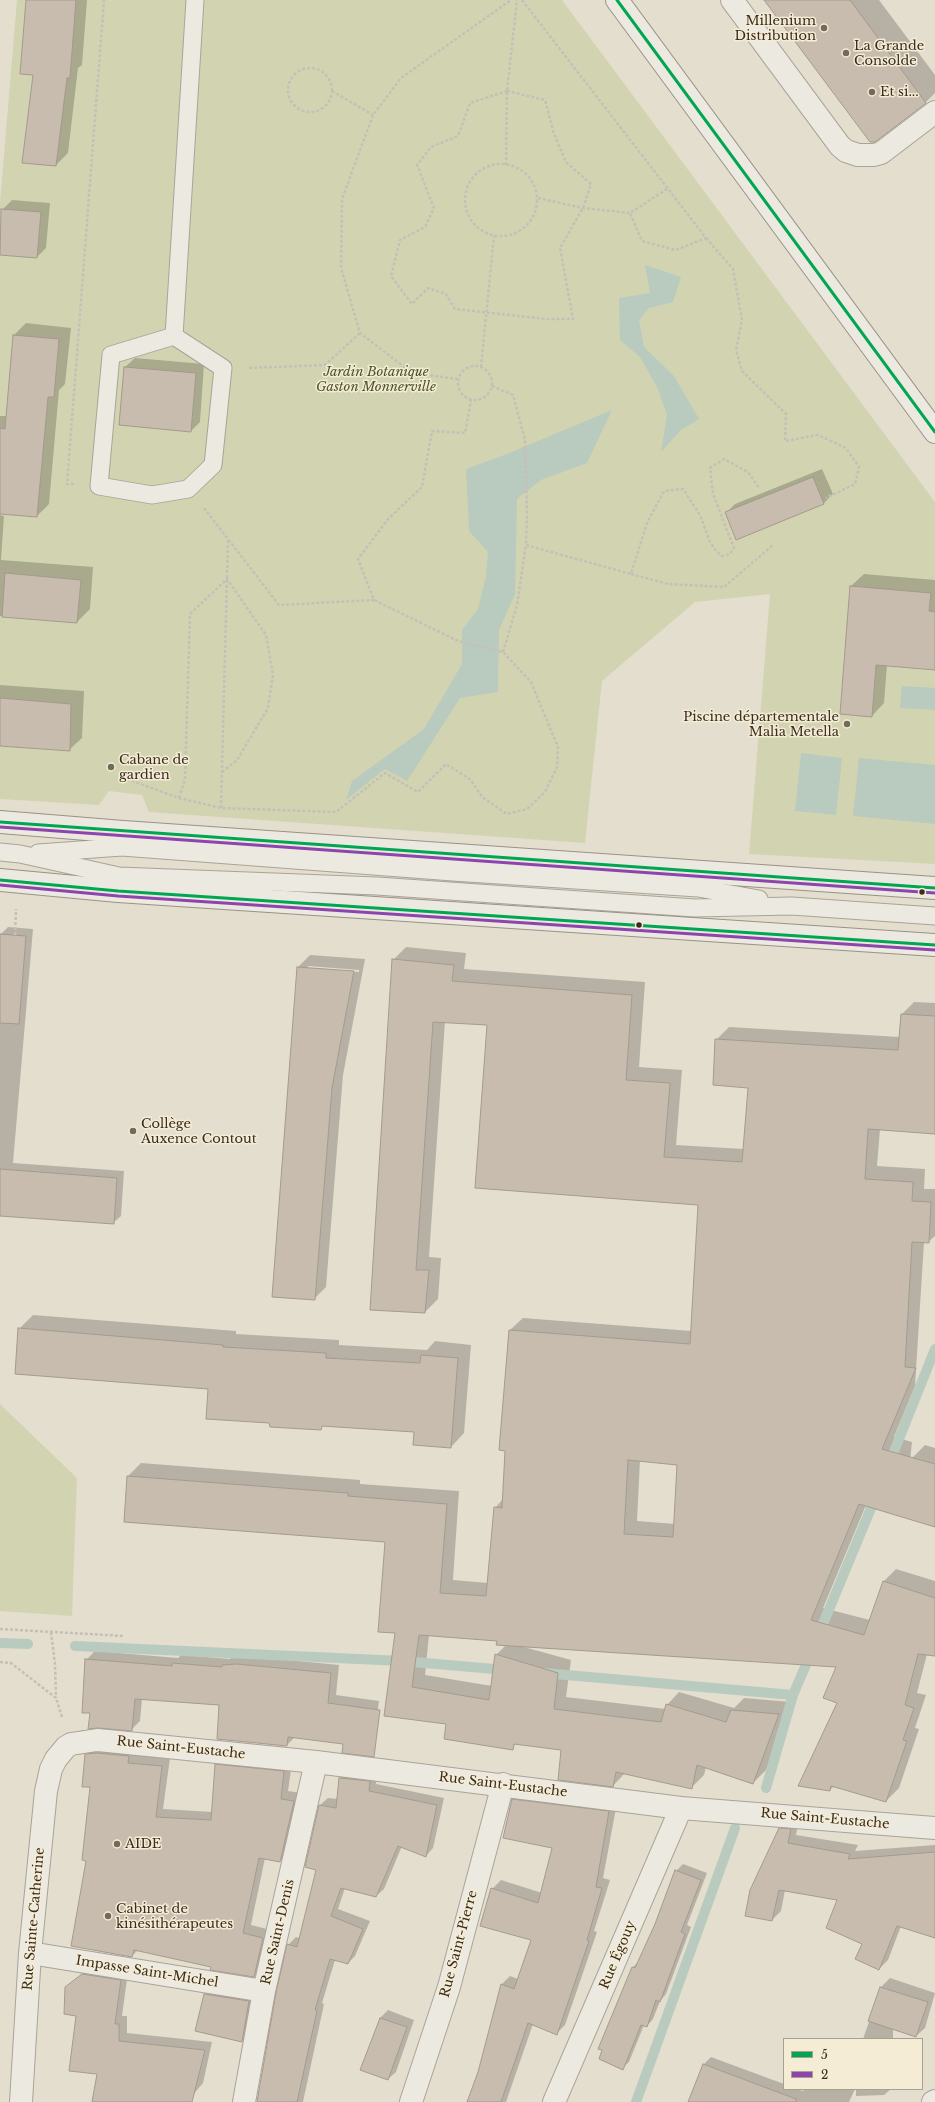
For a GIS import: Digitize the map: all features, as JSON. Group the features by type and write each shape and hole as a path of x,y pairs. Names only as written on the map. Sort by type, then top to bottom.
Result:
{"street":[{"path":"617,0 935,432"},
{"path":"732,0 840,146 846,151 866,156 881,153 935,112"},
{"path":"0,822 130,833 935,888"},
{"path":"0,880 118,891 935,945"},
{"name":"Rue Saint-Eustache","path":"71,1744 108,1741 316,1762 503,1784 681,1808 935,1828"},
{"name":"Rue Sainte-Catherine","path":"21,2102 30,1953 46,1791 51,1769 56,1759 66,1747 71,1744"},
{"name":"Rue Saint-Denis","path":"244,2102 264,1992 316,1762"},
{"name":"Rue Saint-Pierre","path":"410,2102 448,1986 503,1784"},
{"name":"Rue Égouy","path":"554,2102 681,1808"},
{"name":"Impasse Saint-Michel","path":"30,1953 264,1992"}],"lane":[{"path":"174,336 195,0"},
{"path":"174,336 223,368 214,465 188,489 152,495 99,486 111,355 174,336"},
{"path":"20,854 122,847 453,872 698,888 792,906"},
{"path":"0,852 20,854 119,876 377,886 695,908 792,906 935,916"}],"path":[{"path":"67,484 104,0"},
{"path":"458,379 412,373 360,333 341,268 342,199 373,115 401,78 511,0"},
{"path":"506,165 506,91 517,0"},
{"path":"522,0 706,238 733,270 742,320 736,350 742,371 786,414 785,442 818,435 846,448 859,467 856,484 826,498"},
{"path":"332,91 326,105 314,112 306,112 293,105 288,91 289,84 296,73 310,68 322,73 328,78 332,91 373,115"},
{"path":"506,91 545,100 554,134 566,162 591,184 583,208 560,248 573,319 546,319 455,309 446,294 428,288 412,304 391,276 400,240 424,227 434,208 417,165 430,147 458,136 470,103 506,91"},
{"path":"494,165 506,165 518,168 528,176 534,186 538,198 537,209 533,219 516,234 505,236 494,236 483,231 474,223 467,212 465,200 467,188 473,178 482,170 494,165"},
{"path":"538,198 583,208 630,213 667,188"},
{"path":"630,213 642,242 676,250 706,238"},
{"path":"480,367 494,236"},
{"path":"223,368 325,365 360,333"},
{"path":"469,367 480,367 490,374 492,386 490,392 482,399 471,400 462,395 458,379 464,370 469,367"},
{"path":"492,386 513,395 525,440 527,496 526,545 518,605 503,652"},
{"path":"374,600 358,559 388,519 402,508 422,487 432,431 465,433 471,400"},
{"path":"631,574 647,523 664,491 683,489 700,515 710,542 716,551 722,556 730,554 734,548 713,494 710,468 724,458 748,472 759,488"},
{"path":"127,779 179,798 221,808 336,812 385,773 418,792 446,764 471,780 482,798 507,814 527,809 545,792 557,767 558,747 531,682 503,652 458,641 374,600 279,605 228,538 188,489"},
{"path":"221,808 228,538"},
{"path":"526,545 668,584 724,587 773,545"},
{"path":"222,772 237,760 268,708 273,675 266,634 227,579"},
{"path":"179,798 185,779 190,614 227,579"},
{"path":"15,935 16,912"},
{"path":"0,1629 124,1636"},
{"path":"51,1632 55,1664 56,1698 71,1744"},
{"path":"0,1662 11,1663 56,1698"}],"green space":[{"name":"Jardin Botanique Gaston Monnerville","path":"17,0 562,0 935,502 935,864 749,854 770,594 695,602 602,681 585,843 149,812 142,795 109,791 99,805 0,799 0,203"},
{"path":"0,1404 77,1478 72,1616 0,1611"}],"shaded area":[{"path":"645,265 681,277 673,302 649,308 639,320 644,347 674,376 699,419 681,430 661,452 667,415 658,389 640,357 620,340 619,298 650,293"},
{"path":"612,410 587,463 541,480 517,499 515,594 499,630 498,692 460,698 407,781 385,769 346,800 352,781 424,729 462,664 462,630 478,609 486,576 488,552 469,531 466,469 507,454"},
{"path":"902,686 935,688 935,710 900,708"},
{"path":"801,753 842,758 836,815 795,811"},
{"path":"859,758 935,765 935,824 853,816"}],"building":[{"path":"26,0 76,0 70,78 67,78 56,166 22,163 33,75 20,74"},
{"name":"La Grande Consolde","path":"764,0 850,0 926,103 875,142 870,142"},
{"path":"1,209 41,212 37,258 0,255"},
{"path":"13,335 59,339 54,397 48,397 37,517 0,514 0,428 5,429"},
{"path":"124,367 196,373 191,432 119,425"},
{"path":"813,477 824,504 736,540 725,512"},
{"path":"5,573 81,580 77,623 2,617"},
{"path":"850,586 931,593 929,611 935,612 935,670 876,665 872,717 840,714"},
{"path":"0,698 71,704 70,751 0,746"},
{"path":"0,934 26,936 19,1024 0,1023"},
{"path":"392,959 454,965 452,981 632,995 626,1080 670,1083 664,1157 742,1162 748,1088 713,1085 715,1039 898,1050 901,1014 935,1016 935,1134 868,1129 865,1179 913,1182 912,1201 931,1202 929,1243 912,1242 905,1367 916,1368 882,1449 935,1464 935,1527 859,1504 811,1620 864,1635 883,1581 935,1598 935,1656 918,1654 905,1705 914,1708 903,1740 907,1741 886,1802 831,1786 830,1791 798,1786 837,1703 823,1698 836,1667 496,1645 497,1641 419,1635 412,1687 489,1700 495,1654 558,1673 554,1709 661,1722 666,1704 726,1722 731,1710 779,1714 753,1784 697,1765 692,1789 616,1772 613,1787 558,1780 561,1750 514,1744 513,1750 444,1739 446,1724 384,1716 395,1633 378,1632 385,1542 124,1522 127,1476 348,1493 348,1496 447,1504 440,1593 486,1596 494,1507 502,1508 505,1451 499,1450 509,1330 690,1344 698,1205 475,1188 487,1025 433,1022 416,1270 429,1270 425,1313 370,1310","holes":["628,1460 677,1465 673,1537 624,1534"]},
{"path":"297,967 354,971 332,1088 315,1300 272,1297"},
{"path":"0,1169 117,1178 114,1224 0,1216"},
{"path":"18,1328 223,1345 223,1347 326,1353 326,1358 420,1363 421,1355 458,1358 451,1448 413,1445 414,1432 322,1426 321,1430 270,1427 269,1423 206,1419 208,1389 15,1374"},
{"path":"85,1659 172,1666 172,1663 222,1667 222,1665 237,1664 331,1673 328,1703 380,1710 374,1757 342,1753 343,1744 288,1737 287,1746 217,1739 219,1705 135,1699 132,1731 98,1728 88,1729 90,1713 82,1713"},
{"path":"97,1753 129,1756 128,1763 162,1766 156,1817 211,1820 215,1764 284,1771 281,1799 294,1801 280,1862 259,1858 243,1933 263,1938 254,1977 210,1970 211,1967 134,1950 132,1957 71,1946 86,1861 82,1860 90,1787 82,1787 85,1754"},
{"path":"339,1778 370,1781 369,1791 437,1805 426,1857 398,1846 376,1897 341,1888 331,1916 363,1929 348,1964 330,1959 315,2010 317,2011 297,2102 257,2102 276,1993 287,1944 297,1947 316,1870 305,1867 319,1805 336,1808"},
{"path":"512,1799 609,1811 596,1887 602,1888 587,1940 589,1941 557,2035 528,2023 501,2102 467,2102 478,2072 501,1984 514,1989 531,1940 480,1926 491,1888 538,1903 552,1848 503,1838"},
{"path":"779,1828 791,1829 788,1843 850,1854 848,1859 935,1852 935,1938 897,1926 879,1970 855,1959 862,1944 826,1928 837,1900 779,1890 772,1921 745,1916 750,1890"},
{"path":"675,1870 701,1880 681,1932 685,1934 660,2002 656,2000 647,2027 641,2025 623,2070 599,2059 602,2050 598,2049 632,1967 635,1968 655,1924"},
{"path":"82,1974 121,1980 115,2024 119,2024 119,2041 205,2050 192,2102 92,2102 97,2074 69,2071 76,2016 64,2014 65,1987"},
{"path":"880,1987 928,2002 916,2037 868,2021"},
{"path":"204,1994 249,2001 242,2042 195,2031"},
{"path":"380,2018 407,2027 388,2080 360,2070"},
{"path":"703,2064 796,2099 796,2102 688,2102"}],"waterway":[{"path":"889,1464 935,1349"},
{"path":"818,1636 876,1496"},
{"path":"0,1643 28,1644"},
{"path":"75,1646 402,1661 506,1670"},
{"path":"766,1788 793,1695 811,1653"},
{"path":"544,1673 793,1695"},
{"path":"636,2102 735,1828"}],"transit line":[{"name":"5","path":"617,0 935,432"},
{"name":"5","path":"0,822 935,888"},
{"name":"2","path":"0,827 935,893"},
{"name":"5","path":"0,880 118,891 935,945"},
{"name":"2","path":"0,885 118,896 935,950"}],"place":[{"name":"Millenium Distribution","path":"824,28"},
{"name":"La Grande Consolde","path":"846,53"},
{"name":"Et si...","path":"872,92"},
{"name":"Piscine départementale Malia Metella","path":"847,724"},
{"name":"Cabane de gardien","path":"111,767"},
{"name":"Collège Auxence Contout","path":"133,1131"},
{"name":"AIDE","path":"117,1844"},
{"name":"Cabinet de kinésithérapeutes","path":"108,1916"}]}
